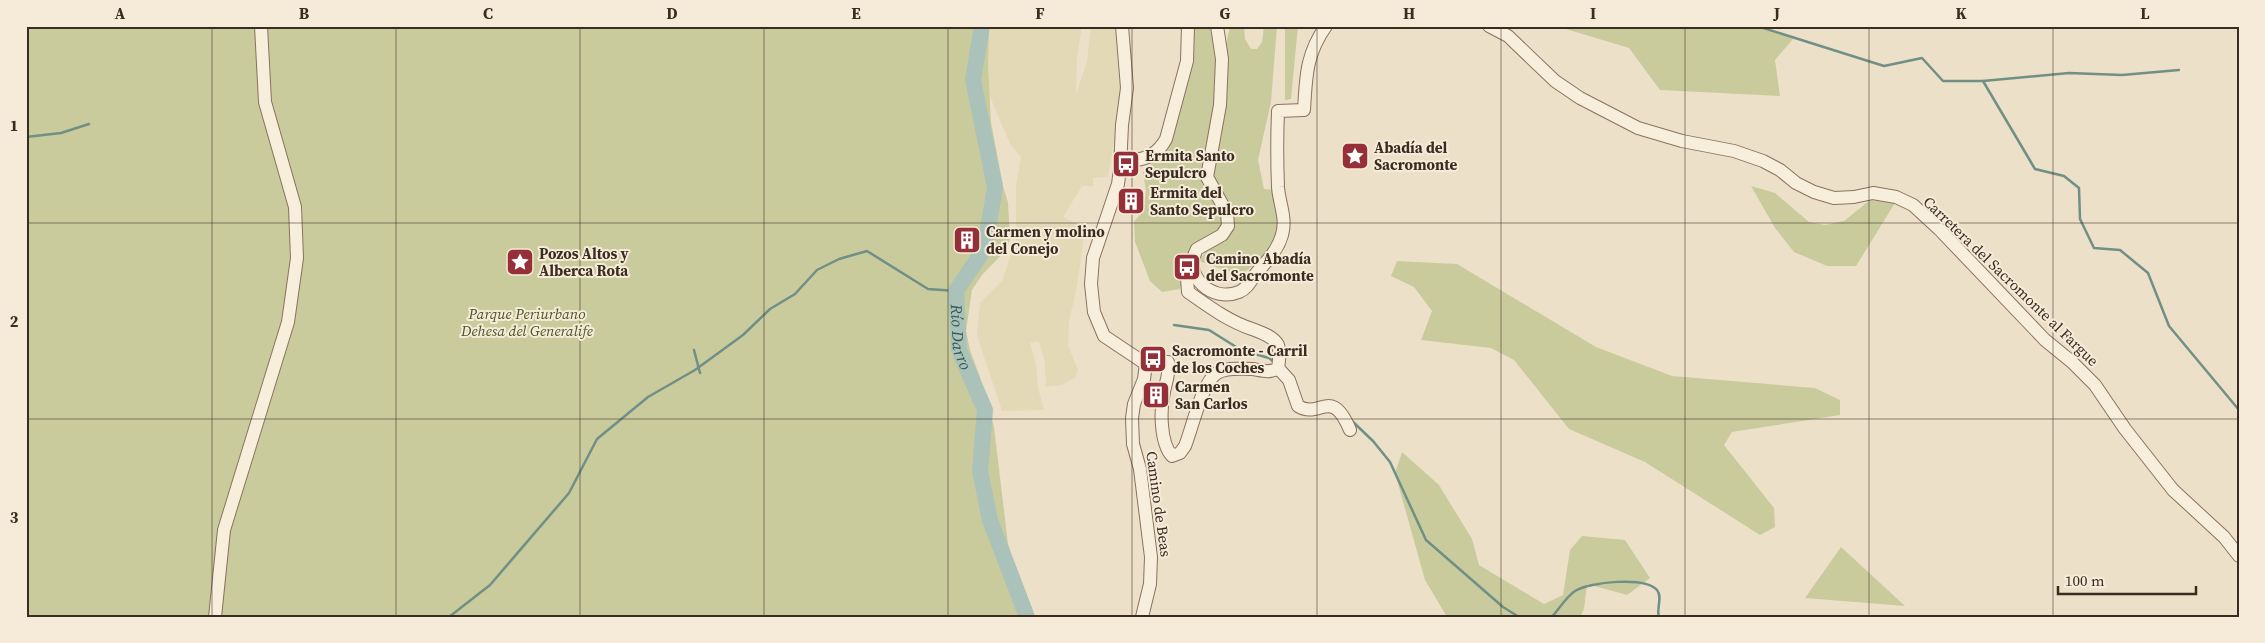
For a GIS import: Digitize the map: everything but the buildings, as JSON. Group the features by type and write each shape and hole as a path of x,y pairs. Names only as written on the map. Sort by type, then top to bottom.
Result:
{"street":[{"path":"215,617 224,530 288,322 293,297 297,230 295,207 265,102 261,26"},
{"path":"1122,26 1128,88 1122,125 1118,184 1093,258 1091,284 1094,312 1104,336 1146,364 1168,362 1162,423 1168,452 1172,456 1180,453 1185,446 1205,390 1210,379 1216,373 1230,369 1271,371 1278,368"},
{"path":"1121,158 1138,160 1147,158 1160,149 1166,139 1187,61 1188,26"},
{"path":"1217,26 1222,59 1220,105 1207,178 1227,213 1228,226 1222,235 1197,249 1192,260 1193,269 1198,281 1204,287 1230,294 1245,288 1270,259 1278,245 1283,229 1283,213 1278,189 1278,111 1304,110 1306,71 1313,45 1326,26"},
{"name":"Carretera del Sacromonte al Fargue","path":"1489,26 1508,36 1561,85 1580,98 1638,128 1682,141 1734,151 1763,161 1780,170 1796,183 1814,192 1834,198 1854,197 1873,193 1896,197 1913,206 1939,230 2045,340 2072,362 2095,385 2125,429 2173,490 2224,537 2239,556"},
{"path":"1193,269 1187,278 1188,292 1229,320 1262,333 1278,345 1280,352 1278,368 1289,380 1298,406 1306,410 1324,405 1332,406 1339,410 1350,430"},
{"name":"Camino de Beas","path":"1142,617 1152,570 1143,484 1132,433 1132,412 1144,379 1146,364"}],"shaded area":[{"path":"986,26 1082,26 1077,58 1076,95 1087,61 1091,26 1114,26 1116,37 1119,80 1122,91 1108,177 1093,178 1093,186 1082,186 1063,217 1085,228 1077,287 1069,321 1068,345 1078,370 1076,377 1062,385 1046,387 1045,363 1039,341 1030,343 1044,410 1002,411 977,336 980,303 1002,281 1016,240 1016,186 1021,157 1010,144 983,80"}],"green space":[{"name":"Parque Periurbano Dehesa del Generalife","path":"26,26 989,26 988,67 991,122 1008,203 1010,238 1007,249 982,275 972,290 966,331 994,427 1008,544 1028,617 26,617"},
{"path":"1193,26 1211,26 1217,68 1209,142 1200,173 1203,186 1216,201 1224,222 1216,232 1200,240 1191,249 1180,289 1162,292 1150,281 1135,242 1134,222 1143,211 1146,191 1143,172 1159,156"},
{"path":"1230,26 1244,26 1245,39 1251,49 1257,49 1262,42 1264,26 1277,26 1271,102 1258,160 1264,189 1274,190 1278,227 1276,237 1271,245 1245,272 1227,271 1199,261 1209,247 1232,230 1234,219 1214,181 1213,159 1225,49"},
{"path":"1285,26 1298,26 1291,99 1285,100"},
{"path":"1556,26 1762,26 1793,39 1775,60 1780,96 1660,90 1629,48"},
{"path":"1751,186 1775,193 1809,222 1825,225 1844,221 1870,200 1895,203 1856,266 1827,266 1794,252 1775,228"},
{"path":"1397,261 1457,264 1596,347 1672,376 1815,388 1840,400 1840,415 1732,432 1724,445 1774,508 1775,527 1760,535 1645,462 1569,429 1514,360 1491,348 1421,340 1432,311 1414,287 1391,276"},
{"path":"1402,452 1439,485 1472,539 1479,565 1544,604 1563,595 1570,550 1582,536 1625,540 1650,578 1627,595 1587,584 1584,609 1580,617 1447,617 1425,580 1395,473"},
{"path":"1841,547 1905,606 1805,598"}],"waterway":[{"name":"Río Darro","path":"982,26 973,80 995,187 985,248 956,291 959,350 985,410 980,471 990,520 1027,617"},
{"path":"1757,26 1884,66 1922,58 1943,81 1983,81 2035,169 2064,176 2079,188 2080,219 2094,248 2120,250 2148,273 2169,326 2239,410"},
{"path":"1983,81 2069,73 2122,75 2179,70"},
{"path":"26,137 61,133 89,124"},
{"path":"449,617 490,585 569,493 597,439 648,397 695,370 743,335 770,309 795,294 817,270 839,259 867,251 928,289 956,291"},
{"path":"1174,325 1209,330 1241,350 1269,358 1274,362"},
{"path":"694,350 700,373"},
{"path":"1351,420 1373,441 1390,462 1426,540 1503,607 1519,617"},
{"path":"1552,617 1575,591 1592,585 1617,582 1641,583 1657,590 1659,593 1659,617"}],"place":[{"name":"Abadía del Sacromonte","path":"1355,156"},
{"name":"Ermita Santo Sepulcro","path":"1126,164"},
{"name":"Ermita del Santo Sepulcro","path":"1131,201"},
{"name":"Carmen y molino del Conejo","path":"967,240"},
{"name":"Pozos Altos y Alberca Rota","path":"520,262"},
{"name":"Camino Abadía del Sacromonte","path":"1187,267"},
{"name":"Sacromonte - Carril de los Coches","path":"1153,359"},
{"name":"Carmen San Carlos","path":"1156,395"}]}
